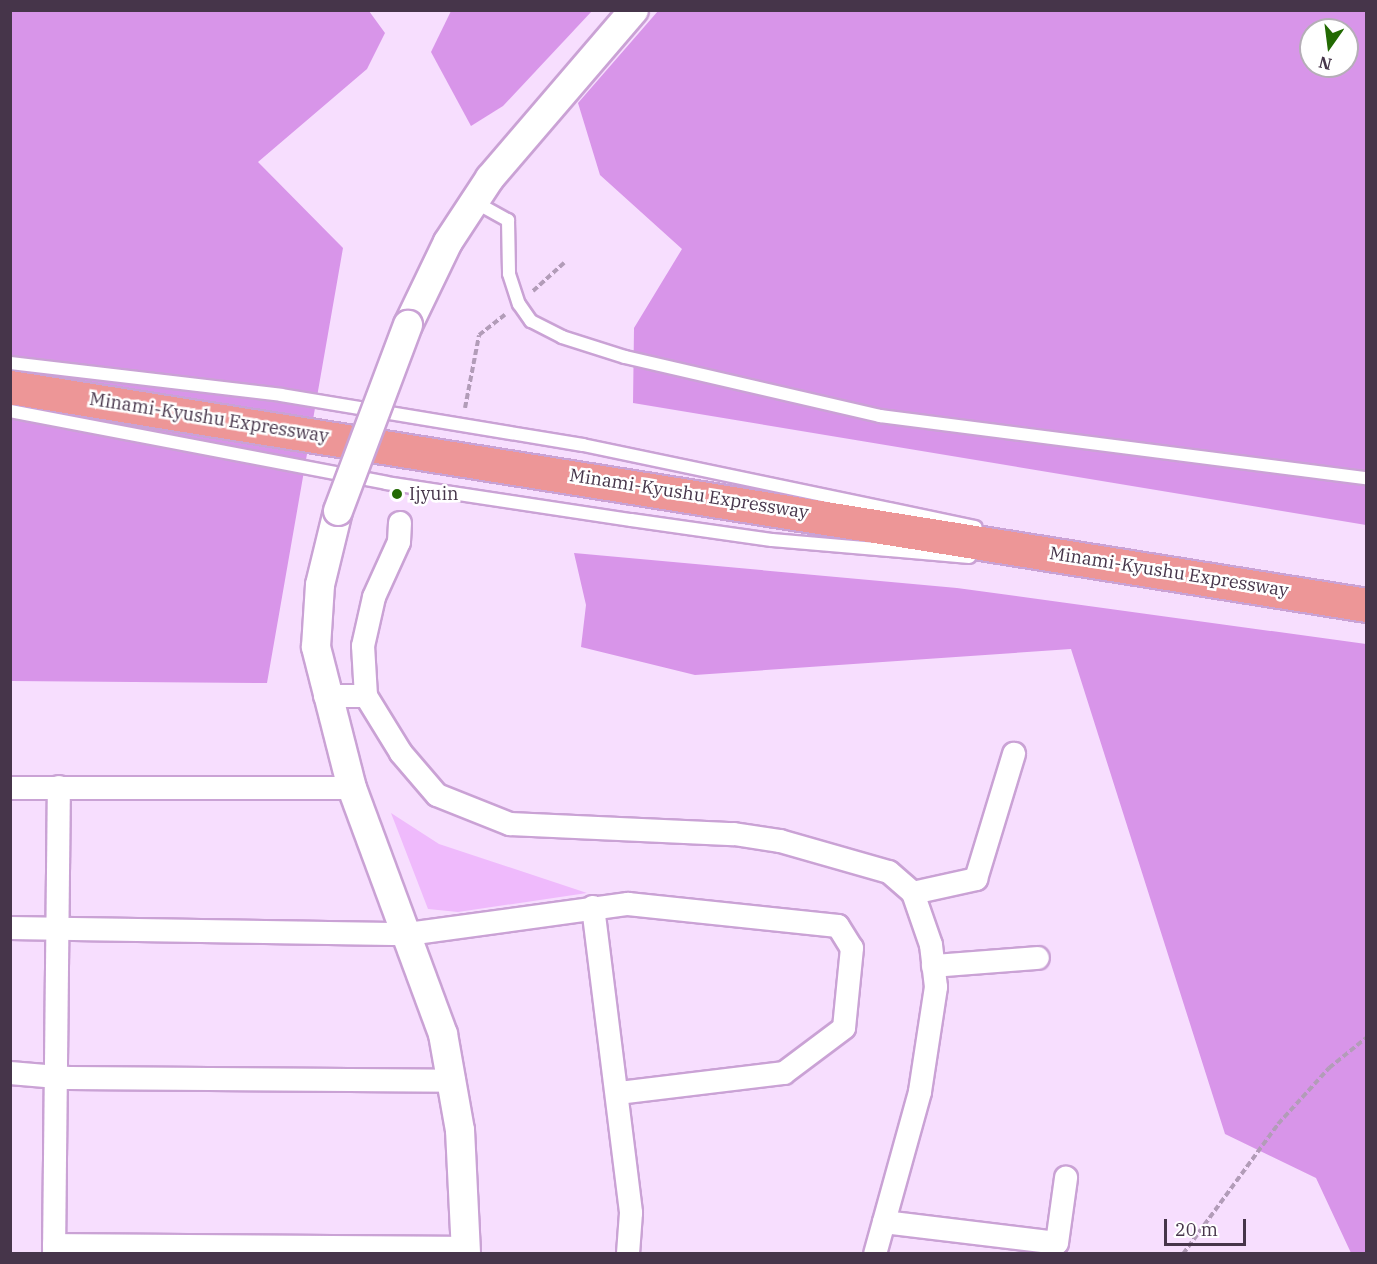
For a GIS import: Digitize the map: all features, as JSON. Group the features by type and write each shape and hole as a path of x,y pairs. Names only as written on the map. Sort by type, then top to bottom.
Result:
{"highway":[{"name":"Minami-Kyushu Expressway","path":"10,387 1366,604"}],"street":[{"path":"59,787 54,1249 466,1251 454,1081 430,993 352,788 326,696 316,647 320,585 338,511 408,325 448,242 490,178 634,10"},
{"path":"400,523 399,543 374,597 363,646 366,696 401,753 437,795 510,824 734,834 780,841 889,872 913,893 931,945 936,987 920,1092 875,1254"},
{"path":"326,696 366,696"},
{"path":"913,893 976,879 1014,754"},
{"path":"10,788 352,788"},
{"path":"10,928 408,934 628,904 838,926 852,948 844,1028 784,1073 618,1093"},
{"path":"593,907 618,1093 631,1213 628,1254"},
{"path":"933,966 1038,958"},
{"path":"10,1073 454,1081"},
{"path":"884,1222 1057,1243 1066,1178"}],"lane":[{"path":"475,202 508,220 508,274 519,304 531,321 573,340 625,357 880,416 1366,478"},
{"path":"10,363 281,395 583,445 998,531 1197,576"},
{"path":"10,411 386,483 725,534 1197,576"}],"path":[{"path":"464,415 479,335 519,304 564,263"},
{"path":"1183,1254 1278,1124 1329,1068 1366,1038"}],"shaded area":[{"path":"11,11 369,11 385,33 367,69 258,162 343,248 267,683 11,681"},
{"path":"451,11 592,11 503,106 471,126 431,52"},
{"path":"658,11 1366,11 1366,525 633,403 634,328 682,249 600,175 578,103"},
{"path":"574,553 957,588 1366,644 1366,1253 1351,1253 1316,1178 1225,1134 1071,649 695,675 581,647 586,605"},
{"path":"391,813 439,844 587,893 458,912 428,909"}],"place":[{"name":"Ijyuin","path":"397,494"}]}
